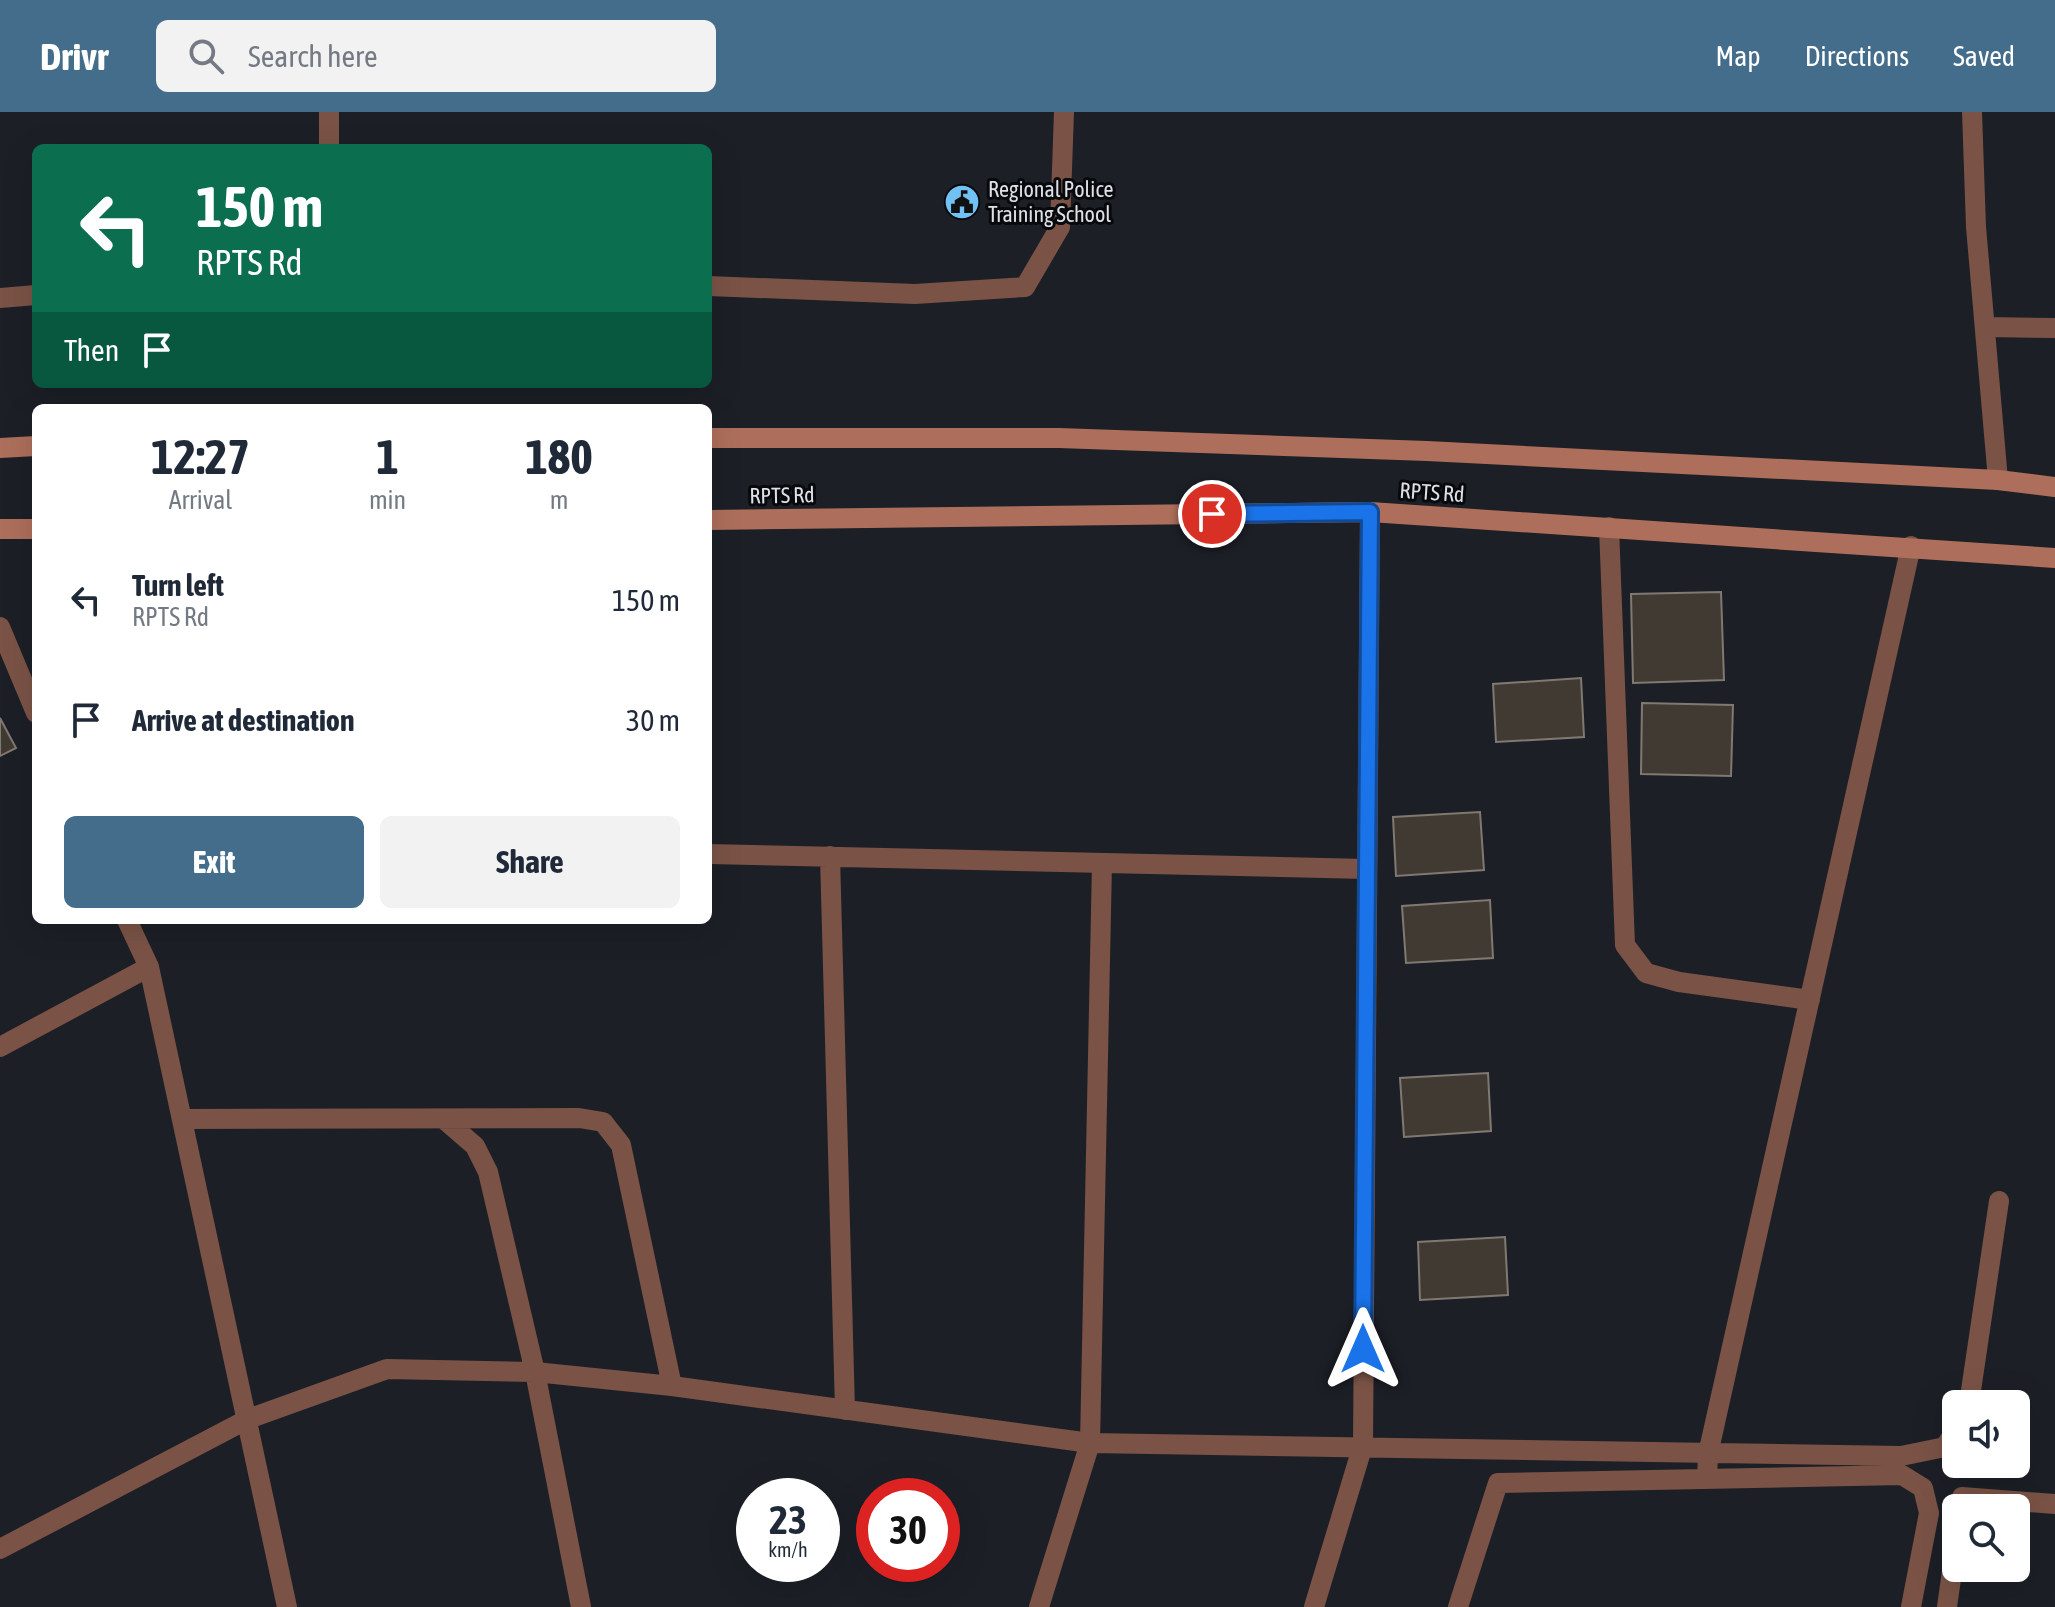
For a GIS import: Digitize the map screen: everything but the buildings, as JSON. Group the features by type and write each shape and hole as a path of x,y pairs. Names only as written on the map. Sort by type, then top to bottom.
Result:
{"street":[{"path":"329,112 329,144"},
{"path":"712,286 915,294 1025,287 1060,227 1064,112"},
{"path":"1972,112 1998,480"},
{"path":"0,298 32,295"},
{"path":"1985,327 2055,328"},
{"path":"712,438 1075,438 1427,451 1998,480 2055,487"},
{"path":"0,448 32,446"},
{"path":"1314,1607 1363,1445 1370,512"},
{"name":"RPTS Rd","path":"712,520 1370,512 2055,558"},
{"path":"1609,527 1625,945 1646,973 1679,982 1810,1000"},
{"path":"0,529 32,529"},
{"path":"1708,1454 1911,546"},
{"path":"1707,1479 1708,1454 1911,546"},
{"path":"0,627 32,703"},
{"path":"712,854 1367,869"},
{"path":"830,856 845,1410"},
{"path":"1039,1607 1090,1443 1102,863"},
{"path":"129,924 149,967 287,1607"},
{"path":"0,1047 149,967"},
{"path":"182,1119 446,1121 579,1118 603,1122 621,1145 672,1386"},
{"path":"446,1121 475,1146 488,1172 535,1372 581,1607"},
{"path":"1971,1390 1999,1201"},
{"path":"0,1549 248,1419 387,1369 535,1372 672,1386 1090,1443 1901,1456 1942,1448"},
{"path":"1526,1449 1527,1482"},
{"path":"1458,1607 1498,1483 1902,1475 1923,1488 1929,1513 1911,1607"},
{"path":"2030,1502 2055,1504"},
{"path":"1947,1607 1951,1582"}],"place":[{"name":"Regional Police Training School","path":"962,202"}],"route":[{"path":"1212,514 1370,512 1363,1349"}]}
